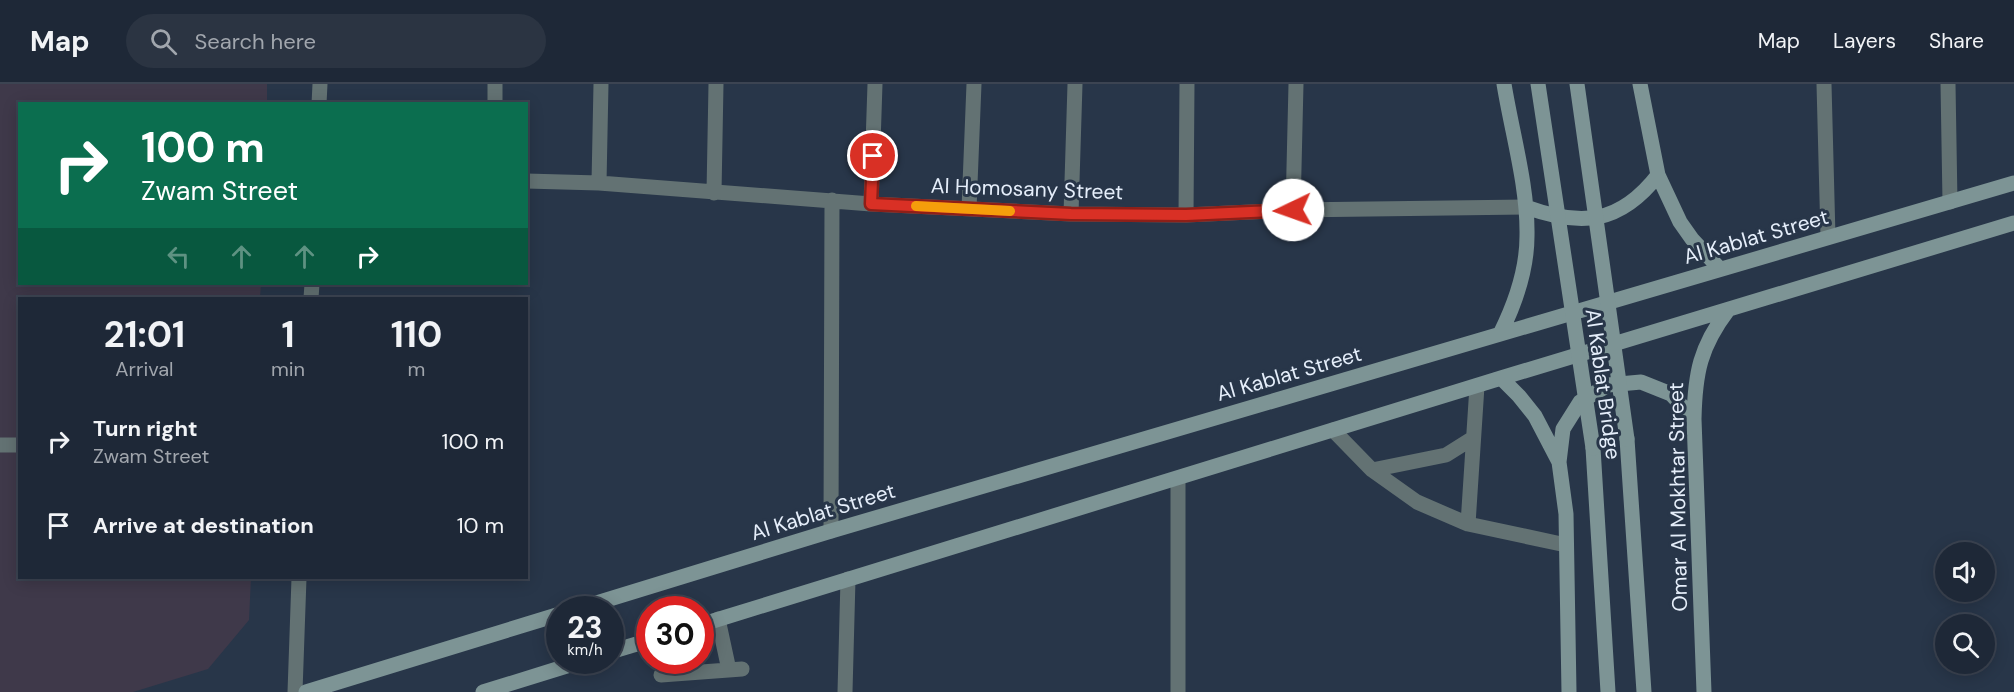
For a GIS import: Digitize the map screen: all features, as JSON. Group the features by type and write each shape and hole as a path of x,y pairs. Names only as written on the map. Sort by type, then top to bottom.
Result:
{"main road":[{"path":"1500,334 1510,313 1523,269 1527,238 1526,207 1504,84"},
{"name":"Al Kablat Bridge","path":"1538,84 1593,448 1608,692"},
{"name":"Al Kablat Bridge","path":"1577,84 1628,439 1644,692"},
{"path":"1641,84 1658,175 1680,222 1692,239 1720,269"},
{"path":"1526,207 1563,218 1599,217 1633,202 1658,175"},
{"name":"Al Kablat Street","path":"619,596 831,531 2014,183"},
{"path":"714,620 2014,223"},
{"name":"Omar Al Mokhtar Street","path":"1704,692 1694,419 1695,385 1699,365 1716,326 1728,310"},
{"path":"1501,378 1535,416 1559,462"},
{"path":"1569,692 1566,514 1559,462 1563,429 1580,402 1608,385 1641,382 1671,394 1694,419"},
{"path":"306,692 546,618"},
{"path":"483,692 546,672"}],"street":[{"path":"320,84 320,102"},
{"path":"495,84 495,102"},
{"path":"598,183 601,84"},
{"path":"714,193 716,84"},
{"path":"871,204 875,84"},
{"path":"969,209 974,84"},
{"path":"1071,214 1075,84"},
{"path":"1186,215 1187,84"},
{"path":"1293,210 1296,84"},
{"path":"1824,84 1828,237"},
{"path":"1948,84 1950,202"},
{"name":"Al Homosany Street","path":"528,181 598,183 871,204 1071,214 1186,215 1293,210 1526,207"},
{"path":"831,531 832,200"},
{"path":"1468,524 1477,386"},
{"path":"1333,430 1371,470 1417,502 1468,524 1566,545"},
{"path":"1371,470 1446,455 1473,438"},
{"path":"0,445 18,445"},
{"path":"1178,479 1178,692"},
{"path":"295,692 300,579"},
{"path":"845,692 848,579"},
{"path":"661,675 736,669 718,619"}],"shaded area":[{"path":"0,84 267,84 267,102 18,102 18,285 261,285 260,297 18,297 18,579 251,579 249,620 208,669 133,692 0,692"}],"slow traffic":[{"path":"916,206 1010,211"}],"route":[{"path":"873,156 871,204 1071,214 1186,215 1293,210"}]}
